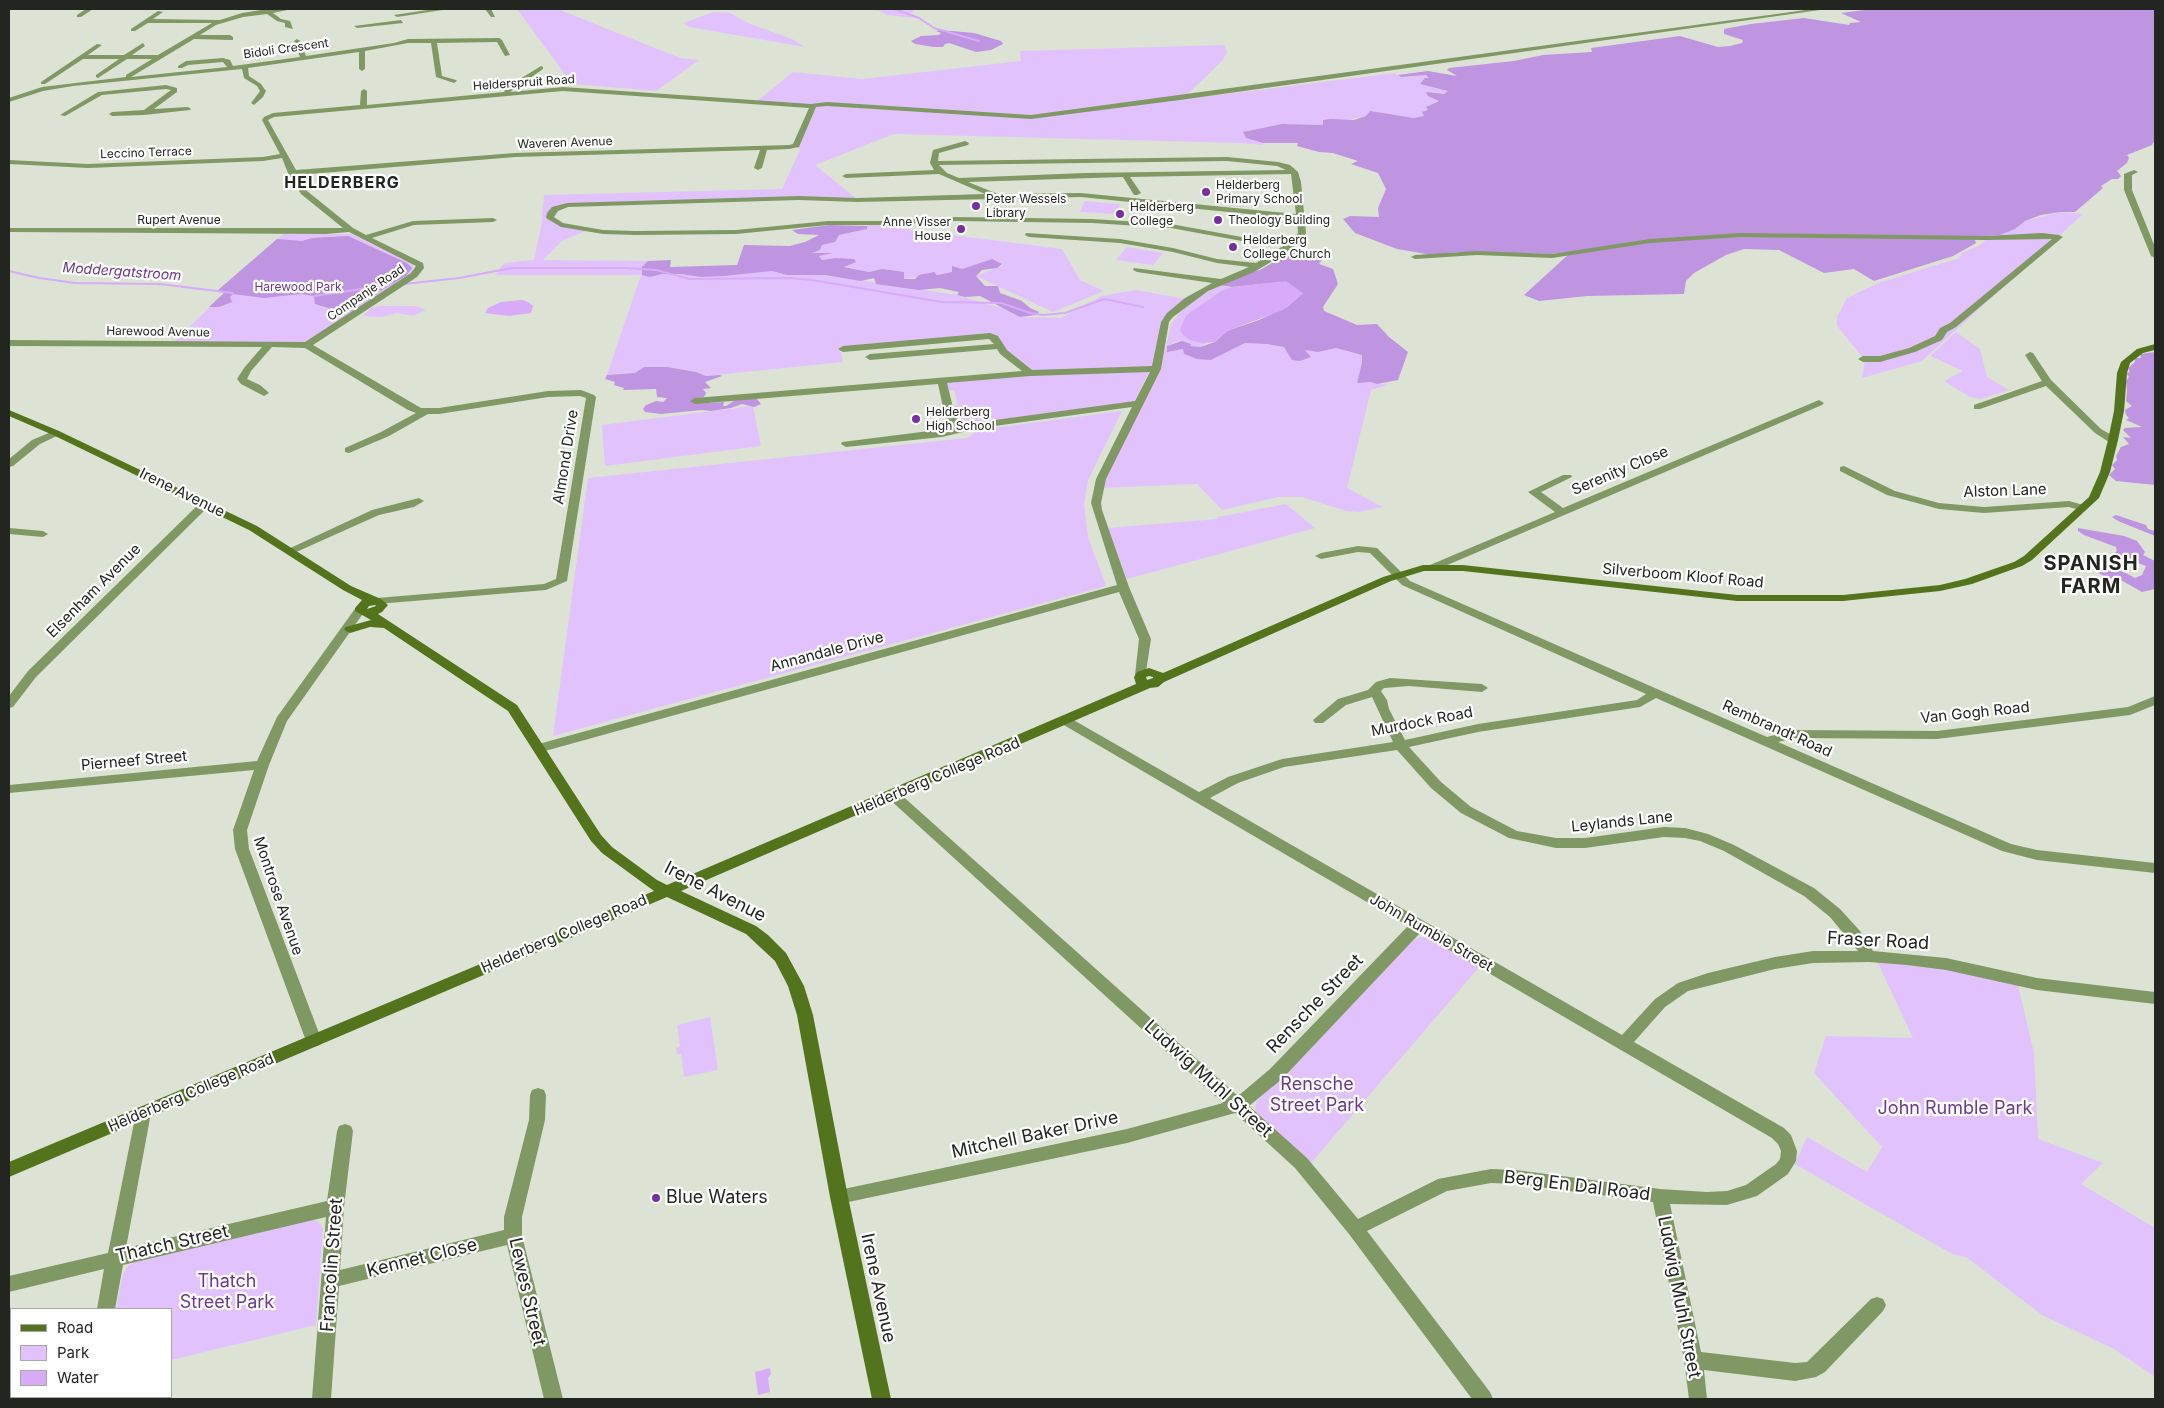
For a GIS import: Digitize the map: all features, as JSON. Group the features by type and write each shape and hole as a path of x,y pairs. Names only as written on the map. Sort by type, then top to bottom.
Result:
{"street":[{"path":"79,16 90,9"},
{"name":"Bidoli Crescent","path":"126,78 221,21 257,11 289,9"},
{"path":"390,9 401,22 410,39 408,41"},
{"path":"397,15 446,9"},
{"path":"488,9 492,16"},
{"name":"Helderspruit Road","path":"269,116 570,89 812,106 827,104 1037,116 1824,9"},
{"path":"267,11 279,20 288,22 287,26 291,28"},
{"path":"133,30 160,12"},
{"path":"196,21 207,12"},
{"path":"148,21 221,21"},
{"path":"173,30 186,21"},
{"path":"357,26 401,22"},
{"path":"192,37 230,38 232,40"},
{"path":"434,40 438,76 454,82"},
{"name":"Bidoli Crescent","path":"9,101 18,96 57,86 231,68 362,50 408,41 499,40 507,54"},
{"path":"296,42 304,58"},
{"path":"43,83 99,45"},
{"path":"98,76 143,45"},
{"path":"362,50 362,69"},
{"path":"81,58 159,57"},
{"path":"180,67 186,63 228,60 231,68"},
{"path":"245,66 246,77 259,85 263,91 254,103"},
{"path":"506,94 509,88 541,68"},
{"path":"147,89 156,76"},
{"path":"64,115 100,93 170,87 175,91 144,113"},
{"path":"363,107 364,91"},
{"name":"Waveren Avenue","path":"292,173 515,155 787,148 796,145 813,108 812,106"},
{"path":"112,114 188,109"},
{"name":"Companje Road","path":"269,116 265,120 292,173 304,192 350,230 417,263 420,268 414,275 307,346"},
{"path":"939,172 934,163 937,151 966,143"},
{"path":"758,168 764,148"},
{"name":"Leccino Terrace","path":"9,162 88,166 264,159 284,156"},
{"path":"934,163 1232,160 1278,164 1291,170 1297,182 1302,233 1292,244 1258,266 1221,282 1188,300 1170,315 1165,322 1156,369 1102,479 1096,503 1123,587 1146,639 1144,660 1149,677"},
{"path":"1046,162 1086,175"},
{"path":"957,180 1291,170"},
{"path":"846,176 939,172 997,196"},
{"path":"2134,172 2128,174 2128,190 2155,256"},
{"path":"1125,174 1138,193"},
{"path":"1292,244 1269,244 1182,227 1084,220 956,219 880,224 828,223 744,231 603,232 580,227 561,226 550,218 550,213 555,208 567,205 800,198 858,200 997,196 1081,196 1300,217"},
{"path":"364,238 413,223 494,220"},
{"name":"Rupert Avenue","path":"9,230 326,232 350,230"},
{"path":"1029,235 1120,241 1173,250 1217,261 1258,266"},
{"path":"1415,257 1477,253 1552,256 1650,241 1740,235 1986,238 2042,235 2059,237 1953,325 1943,330 1938,338 1912,350 1880,358 1863,359"},
{"path":"1269,244 1278,254"},
{"path":"1136,270 1221,282"},
{"path":"843,349 988,336 994,338 1003,352 1030,373"},
{"name":"Harewood Avenue","path":"9,343 307,346"},
{"path":"264,393 257,387 244,382 242,378 246,370 269,345"},
{"name":"Almond Drive","path":"307,346 411,408 424,412 548,394 581,393 591,397 561,581 546,587 410,599 371,607"},
{"path":"870,357 1000,346"},
{"name":"Silverboom Kloof Road","path":"1399,575 1434,567 1462,568 1727,597 1823,599 1956,585 2018,564 2028,558 2094,498 2113,440 2119,411 2121,382 2126,362 2140,351 2155,347"},
{"path":"2030,355 2048,382 2098,431 2113,440"},
{"path":"695,402 1030,373 1156,369"},
{"path":"942,380 950,416 956,425"},
{"path":"1976,407 2048,382"},
{"path":"846,444 942,434 956,425 972,426 1139,403"},
{"name":"Serenity Close","path":"1434,567 1819,403"},
{"path":"349,450 385,434 424,412"},
{"name":"Irene Avenue","path":"9,413 56,432 253,528 347,588 393,628 506,702 518,714 601,844 652,884 751,930 781,957 796,986 805,1015 838,1197 882,1399"},
{"path":"9,464 36,442 56,432"},
{"name":"Alston Lane","path":"1844,469 1892,493 1939,506 1990,510 2069,504 2083,508"},
{"path":"1562,512 1533,492 1567,477"},
{"path":"290,551 382,507 410,505 419,501"},
{"name":"Elsenham Avenue","path":"10,700 32,674 205,504"},
{"path":"9,531 43,534"},
{"name":"Rembrandt Road","path":"1321,556 1358,550 1371,550 1406,583 2007,848 2030,854 2155,868"},
{"name":"Helderberg College Road","path":"9,1170 1066,722 1118,698 1149,677 1176,670 1399,575"},
{"name":"Annandale Drive","path":"540,748 1123,587"},
{"name":"Montrose Avenue","path":"314,1041 242,849 240,840 242,822 276,729 287,711 347,632 371,607"},
{"path":"347,632 370,623 393,628"},
{"path":"1319,720 1342,702 1375,692 1380,685 1398,681 1482,688"},
{"name":"Leylands Lane","path":"1375,692 1381,700 1383,709 1395,730 1400,745 1450,798 1482,820 1514,835 1543,842 1568,844 1676,832 1694,834 1723,845 1810,892 1835,913 1855,935 1869,956"},
{"name":"Murdock Road","path":"1199,798 1233,780 1282,763 1400,745 1478,728 1640,703 1656,693"},
{"path":"1361,696 1383,709"},
{"name":"Van Gogh Road","path":"1767,742 1794,734 1937,735 2130,711 2155,700"},
{"name":"John Rumble Street","path":"1066,722 1778,1133 1785,1140 1789,1151"},
{"name":"Pierneef Street","path":"9,789 262,765"},
{"name":"Ludwig Muhl Street","path":"893,795 1301,1163 1354,1229 1483,1399"},
{"name":"Rensche Street","path":"1238,1106 1276,1074 1418,925"},
{"name":"Fraser Road","path":"1624,1044 1660,1003 1677,991 1695,982 1775,962 1813,957 1869,956 1936,962 2037,984 2155,998"},
{"name":"Lewes Street","path":"538,1096 537,1120 513,1217 513,1236 554,1399"},
{"name":"Mitchell Baker Drive","path":"838,1197 1128,1136 1238,1106"},
{"path":"106,1308 143,1113"},
{"name":"Francolin Street","path":"322,1399 335,1207 345,1131"},
{"name":"Berg En Dal Road","path":"1354,1229 1444,1184 1491,1176 1516,1177 1660,1196 1707,1199 1741,1195 1760,1185 1782,1169 1789,1156 1789,1151"},
{"name":"Ludwig Muhl Street","path":"1660,1196 1693,1360 1698,1399"},
{"name":"Thatch Street","path":"9,1284 115,1257 335,1207"},
{"name":"Kennet Close","path":"331,1280 513,1236"},
{"path":"1693,1360 1794,1372 1808,1371 1818,1366 1877,1305"}],"green space":[{"path":"517,9 558,9 680,58 699,60 656,91 572,84"},
{"path":"869,9 915,9 911,13 918,17 887,15 880,11"},
{"path":"1872,9 2155,9 2155,140 2152,145 2127,155 2129,158 2127,163 2117,171 2121,176 2101,186 2103,188 2075,212 2041,215 2025,221 2015,229 2000,235 1974,237 1976,243 1953,256 1874,281 1854,269 1824,273 1779,250 1744,249 1726,255 1694,273 1686,281 1684,294 1587,296 1539,301 1524,295 1569,254 1567,252 1551,254 1457,252 1432,255 1397,249 1355,233 1343,219 1350,216 1379,217 1378,208 1386,189 1378,173 1351,164 1358,161 1333,153 1319,152 1297,146 1298,143 1263,143 1246,138 1243,132 1282,124 1323,125 1323,120 1354,120 1366,116 1370,111 1414,118 1424,116 1422,112 1428,110 1426,107 1439,101 1428,96 1426,92 1444,94 1448,91 1420,84 1425,78 1429,78 1426,75 1401,77 1398,75 1428,71 1457,76 1447,70 1449,68 1514,61 1543,55 1592,52 1591,48 1680,36 1718,47 1730,46 1742,43 1743,40 1724,34 1724,29 1804,18 1849,25 1850,23 1861,22 1841,13"},
{"path":"714,12 730,13 750,24 792,39 805,47 689,27 683,23"},
{"path":"936,31 974,33 1001,41 1003,44 991,50 976,52 949,43 943,47 934,47 915,44 911,41 921,36 939,35 941,33"},
{"path":"1224,45 1227,52 1222,61 1191,91 1180,98 1041,116 756,102 793,72 862,79 1021,61 1020,51"},
{"path":"1395,73 1401,77 1425,75 1430,78 1420,84 1449,91 1444,94 1432,92 1439,100 1426,107 1429,110 1425,116 1414,118 1396,115 1366,116 1323,125 1282,124 1244,132 1246,138 1263,143 1263,145 894,134 815,165 858,200 799,198 562,206 551,220 561,225 590,229 562,241 543,260 649,261 650,277 662,274 681,274 700,277 772,271 787,275 825,275 957,295 1008,310 1020,317 1061,318 1101,296 1136,290 1186,299 1173,309 1152,368 1034,372 1005,352 995,337 976,335 840,347 843,362 706,376 696,372 667,367 644,367 635,373 607,375 641,275 495,275 504,263 534,260 541,227 544,195 782,189 800,150 797,146 816,106 1033,118"},
{"path":"1085,201 1120,204 1116,214 1080,212"},
{"path":"2060,212 2083,214 1922,361 1862,378 1865,360 1837,326 1837,317 1847,298 1878,283 1959,258 1962,253 1978,246 1987,239 2015,229 2025,221"},
{"path":"890,223 904,229 1062,249 1080,280 1104,291 1053,312 976,276 1004,265 992,259 962,269 951,269 953,272 904,279 904,273 882,269 869,272 843,266 835,258 822,260 818,256 831,253 809,254 822,245 835,242 839,235 867,229 867,224"},
{"path":"830,225 867,226 867,229 839,235 835,242 822,245 820,250 812,253 833,253 819,256 822,260 835,258 854,259 856,262 844,267 869,272 882,269 904,272 904,279 915,279 919,275 934,272 937,275 952,272 952,266 962,269 992,259 1002,264 997,268 982,270 976,276 985,286 998,286 1000,293 1022,301 1030,308 1039,312 1036,315 1020,317 980,296 965,297 957,295 959,292 940,288 919,290 876,284 874,278 861,281 825,275 787,275 772,271 700,277 681,274 662,274 650,277 642,275 642,267 648,261 671,260 670,267 737,265 744,245 790,246 805,242 819,235 798,234 792,230"},
{"name":"Harewood Park","path":"283,234 351,234 413,264 413,272 308,342 173,343 224,293 217,291"},
{"path":"348,236 407,263 412,268 406,276 349,309 335,310 315,304 314,296 301,294 264,298 233,294 230,297 232,302 219,307 209,307 224,293 217,291 277,239 302,241 312,238"},
{"path":"1127,247 1163,253 1153,265 1116,260"},
{"path":"1296,249 1325,255 1319,264 1333,269 1338,284 1323,307 1324,311 1357,325 1377,324 1389,337 1408,352 1398,380 1377,384 1371,382 1357,383 1362,355 1336,348 1318,352 1305,350 1311,357 1300,361 1292,360 1284,347 1267,344 1245,343 1211,360 1197,359 1184,354 1183,349 1167,352 1167,346 1182,341 1191,344 1190,346 1200,347 1215,342 1227,331 1259,320 1287,307 1303,293 1272,283 1232,287 1220,285 1241,274 1260,270"},
{"path":"1220,285 1232,287 1221,291 1186,315 1201,343 1209,342 1199,347 1190,346 1182,341 1175,342 1167,346 1167,352 1183,349 1211,360 1245,343 1267,344 1318,352 1336,348 1362,355 1362,363 1371,382 1387,385 1371,390 1347,488 1383,507 1359,512 1346,511 1302,497 1278,497 1222,510 1197,484 1101,488 1162,352 1165,351 1171,324 1182,309 1201,295"},
{"path":"380,306 416,306 426,310 413,316 397,313 382,317 363,316 371,308"},
{"path":"1956,332 1980,349 1987,377 2009,390 1981,399 1970,397 1944,381 1963,371 1930,356"},
{"path":"2155,352 2155,485 2116,481 2109,475 2115,469 2112,465 2117,460 2116,456 2121,447 2129,444 2123,437 2131,438 2123,430 2125,428 2142,427 2126,420 2129,418 2125,410 2132,406 2126,401 2126,381 2129,377 2126,373 2130,372 2128,368 2135,362 2135,358 2141,358 2140,354"},
{"path":"644,367 667,367 696,372 706,376 720,375 722,376 705,382 711,388 703,389 706,393 704,397 699,398 710,403 724,402 723,406 737,399 757,399 761,404 754,407 742,404 711,411 702,410 661,414 645,412 643,409 646,405 656,401 663,402 667,398 657,397 656,389 623,390 624,388 614,385 615,382 605,379 607,375 635,373"},
{"path":"1150,370 1134,402 976,423 954,417 952,406 958,405 954,390 948,391 947,383 1030,374"},
{"path":"753,406 761,446 605,466 602,425"},
{"path":"1122,411 1088,480 1084,504 1088,537 1106,586 553,736 588,478 967,438 978,430"},
{"path":"1286,504 1315,528 1127,579 1108,528 1218,519 1218,517"},
{"path":"2116,515 2146,525 2148,529 2155,531 2155,536 2112,517"},
{"path":"2078,528 2124,536 2137,541 2145,552 2143,555 2155,561 2155,589 2142,592 2119,579 2107,578 2099,573 2097,571 2099,570 2122,571 2135,578 2142,575 2146,566 2132,561 2112,559 2110,556 2117,551 2116,547 2084,535 2078,531"},
{"name":"Rensche Street Park","path":"1421,937 1431,938 1480,966 1311,1163 1258,1116 1255,1111 1256,1102 1413,940"},
{"name":"John Rumble Park","path":"1877,961 1941,968 2018,985 2034,1053 2038,1139 2103,1163 2081,1184 2155,1228 2155,1377 2114,1349 2042,1315 1966,1257 1952,1254 1795,1164 1807,1137 1867,1172 1882,1147 1814,1073 1826,1036 1913,1038"},
{"path":"710,1017 718,1070 684,1077 681,1054 677,1054 676,1048 680,1047 677,1025"},
{"name":"Thatch Street Park","path":"306,1220 316,1220 323,1228 316,1325 172,1360 172,1308 116,1308 123,1274 134,1261"}],"water":[{"path":"1286,281 1303,293 1283,310 1227,331 1215,342 1201,343 1190,340 1180,330 1186,315 1221,291 1232,287"},
{"path":"522,300 533,306 531,313 509,316 485,313 488,308 501,302"},
{"path":"770,1368 771,1374 768,1378 770,1392 758,1395 755,1372"}],"waterway":[{"path":"894,9 919,18 934,28 979,41"},
{"path":"404,284 459,278 512,268 625,268 656,270 689,279 788,278 812,280 942,302 1001,303 1030,313 1043,315 1065,313 1104,299 1143,307"},
{"name":"Moddergatstroom","path":"9,271 39,278 75,283 160,284 233,293"},
{"path":"314,296 395,284"},
{"path":"346,311 356,311"}],"place":[{"name":"Helderberg Primary School","path":"1206,192"},
{"name":"Peter Wessels Library","path":"976,206"},
{"name":"Helderberg College","path":"1120,214"},
{"name":"Theology Building","path":"1218,220"},
{"name":"Anne Visser House","path":"961,229"},
{"name":"Helderberg College Church","path":"1233,247"},
{"name":"Helderberg High School","path":"916,419"},
{"name":"Blue Waters","path":"656,1198"}],"district":[{"name":"HELDERBERG","path":"342,183"},
{"name":"SPANISH FARM","path":"2091,576"}]}
